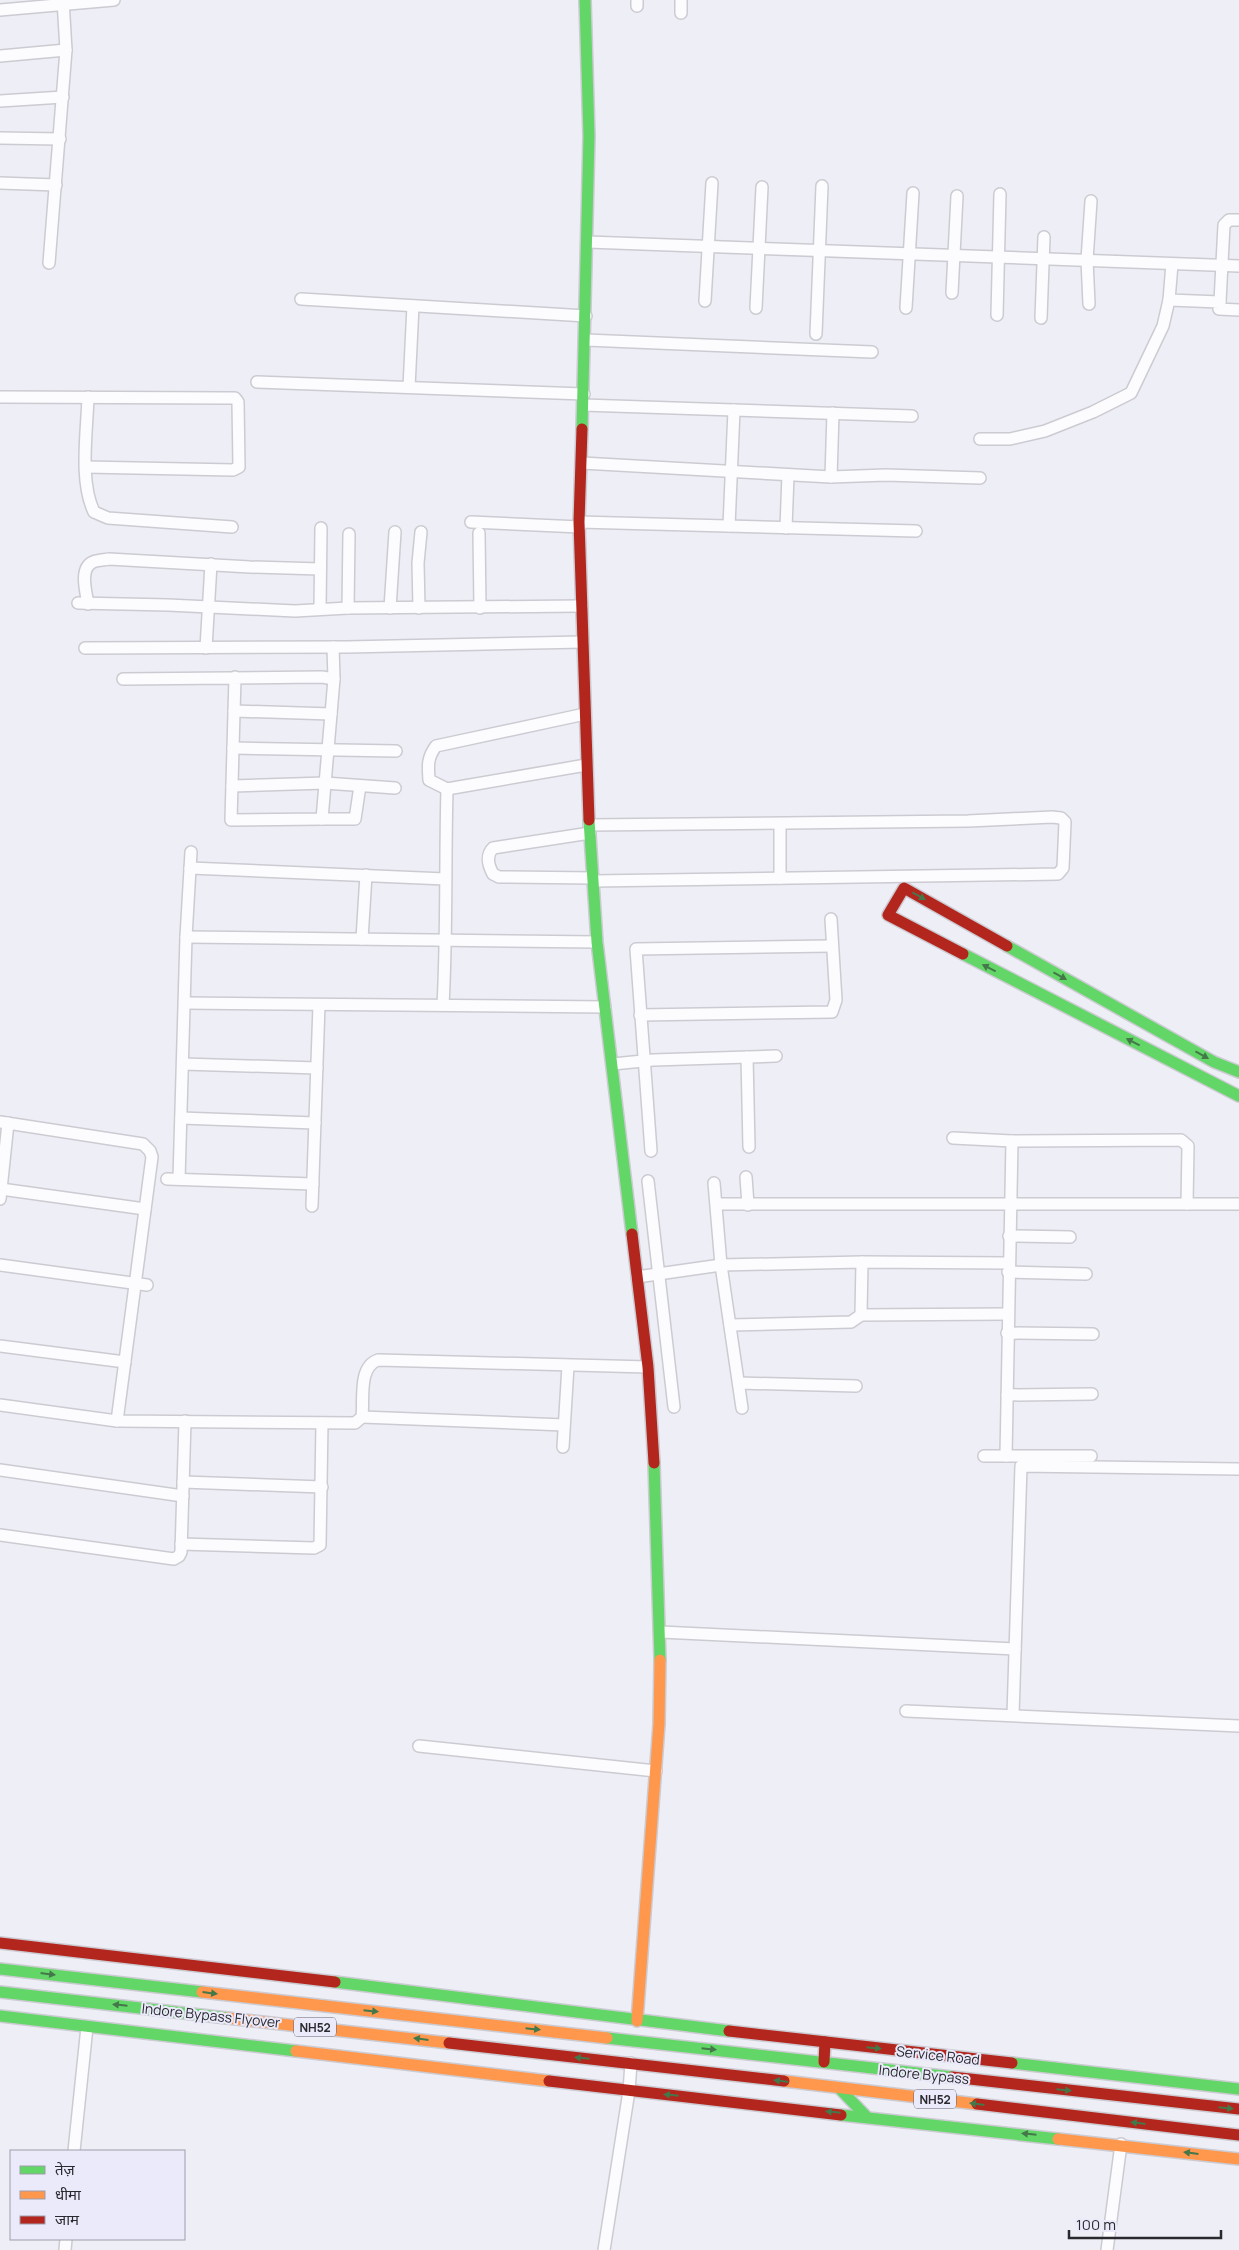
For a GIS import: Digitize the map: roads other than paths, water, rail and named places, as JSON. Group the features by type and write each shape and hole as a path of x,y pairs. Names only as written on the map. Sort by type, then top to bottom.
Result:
{"main road":[{"path":"585,0 589,136 588,242 579,524 586,765 597,942 648,1368 657,1512 661,1632 660,1724 637,2020"},
{"path":"1239,1072 1214,1062 904,888 888,915 1239,1096"},
{"name":"Service Road","path":"0,1943 484,1999 637,2020 1239,2089"},
{"name":"Indore Bypass Flyover","path":"0,1969 608,2038"},
{"name":"Indore Bypass Flyover","path":"0,1992 631,2063"},
{"path":"0,2016 629,2091 1122,2144 1239,2159"},
{"name":"Indore Bypass","path":"608,2038 1239,2109"},
{"path":"824,2062 825,2042"},
{"name":"Indore Bypass","path":"631,2063 1239,2136"},
{"path":"839,2088 865,2116"}],"street":[{"path":"0,10 64,2 114,0"},
{"path":"681,0 681,13"},
{"path":"49,263 66,50 64,2"},
{"path":"0,56 66,50"},
{"path":"0,101 63,98"},
{"path":"0,138 60,138"},
{"path":"0,183 56,185"},
{"path":"705,301 712,183"},
{"path":"816,334 822,186"},
{"path":"756,308 762,187"},
{"path":"906,308 913,193"},
{"path":"997,315 1000,194"},
{"path":"952,293 957,196"},
{"path":"1089,304 1087,260 1091,201"},
{"path":"1239,220 1229,220 1224,226 1219,309 1239,310"},
{"path":"1041,318 1044,237"},
{"path":"588,242 1239,266"},
{"path":"980,439 1010,439 1045,431 1093,412 1132,393 1163,326 1169,300 1172,264"},
{"path":"301,299 586,316"},
{"path":"1169,300 1220,302"},
{"path":"409,387 413,306"},
{"path":"586,340 872,352"},
{"path":"257,382 409,387 734,410 912,416"},
{"path":"0,397 235,398 238,402 240,456 239,467 233,470 86,467"},
{"path":"88,397 86,467 88,498 94,512 108,518 232,526"},
{"path":"729,526 734,410"},
{"path":"831,477 833,413"},
{"path":"582,463 831,477 886,475 980,478"},
{"path":"786,528 788,475"},
{"path":"471,522 916,531"},
{"path":"320,609 321,528"},
{"path":"390,608 395,532"},
{"path":"419,608 418,562 421,532"},
{"path":"478,533 480,608"},
{"path":"348,608 349,534"},
{"path":"320,569 109,559 92,562 87,566 83,604 207,607 295,612 348,608 582,606"},
{"path":"206,648 211,564"},
{"path":"85,648 333,647 583,642"},
{"path":"322,819 334,679 333,647"},
{"path":"123,678 322,676 334,679"},
{"path":"236,677 231,820 355,820 360,786"},
{"path":"234,711 331,714"},
{"path":"585,714 436,746 429,755 428,764 429,780 447,789 586,765"},
{"path":"233,748 396,751"},
{"path":"232,786 325,783 395,788"},
{"path":"443,1005 446,940 447,789"},
{"path":"1052,817 1061,818 1065,822 1063,868 1058,874 593,879 499,877 493,874 488,859 489,852 493,848 589,829 968,821 1052,817"},
{"path":"780,824 780,878"},
{"path":"179,1180 186,937 191,852"},
{"path":"190,868 445,879"},
{"path":"362,939 366,875"},
{"path":"640,1015 832,1012 836,1000 831,946 831,919"},
{"path":"186,937 597,942"},
{"path":"651,1151 636,949 831,946"},
{"path":"185,1003 605,1007"},
{"path":"312,1206 319,1005"},
{"path":"613,1064 776,1056"},
{"path":"747,1057 749,1147"},
{"path":"183,1064 316,1068"},
{"path":"182,1118 315,1123"},
{"path":"117,1420 125,1362 141,1284 145,1209 152,1157 143,1144 4,1123 0,1194 145,1209"},
{"path":"953,1138 1181,1140 1188,1146 1187,1204"},
{"path":"1006,1456 1008,1267 1012,1140"},
{"path":"746,1177 748,1205"},
{"path":"166,1179 312,1184"},
{"path":"648,1180 674,1407"},
{"path":"714,1183 721,1265 742,1408"},
{"path":"717,1204 1239,1204"},
{"path":"1009,1236 1070,1237"},
{"path":"637,1277 721,1265 862,1262 1008,1267 1086,1274"},
{"path":"861,1315 862,1262"},
{"path":"0,1265 141,1284"},
{"path":"730,1325 850,1322 861,1315 1008,1314"},
{"path":"1007,1332 1092,1334"},
{"path":"0,1346 125,1362"},
{"path":"0,1405 117,1420 355,1423 360,1421 362,1417 364,1378 372,1362 378,1360 648,1368"},
{"path":"563,1447 568,1366"},
{"path":"739,1383 856,1386"},
{"path":"1006,1395 1092,1394"},
{"path":"362,1417 564,1426"},
{"path":"0,1535 174,1559 179,1556 182,1544 185,1421"},
{"path":"182,1544 314,1548 320,1545 322,1423"},
{"path":"984,1456 1091,1456"},
{"path":"1013,1715 1021,1466 1239,1469"},
{"path":"0,1470 183,1496"},
{"path":"183,1482 322,1487"},
{"path":"661,1632 1015,1650"},
{"path":"906,1711 1239,1726"},
{"path":"419,1746 656,1771"},
{"path":"74,2150 87,2027"},
{"path":"604,2250 629,2091 631,2063"},
{"path":"1107,2250 1122,2144"}]}
